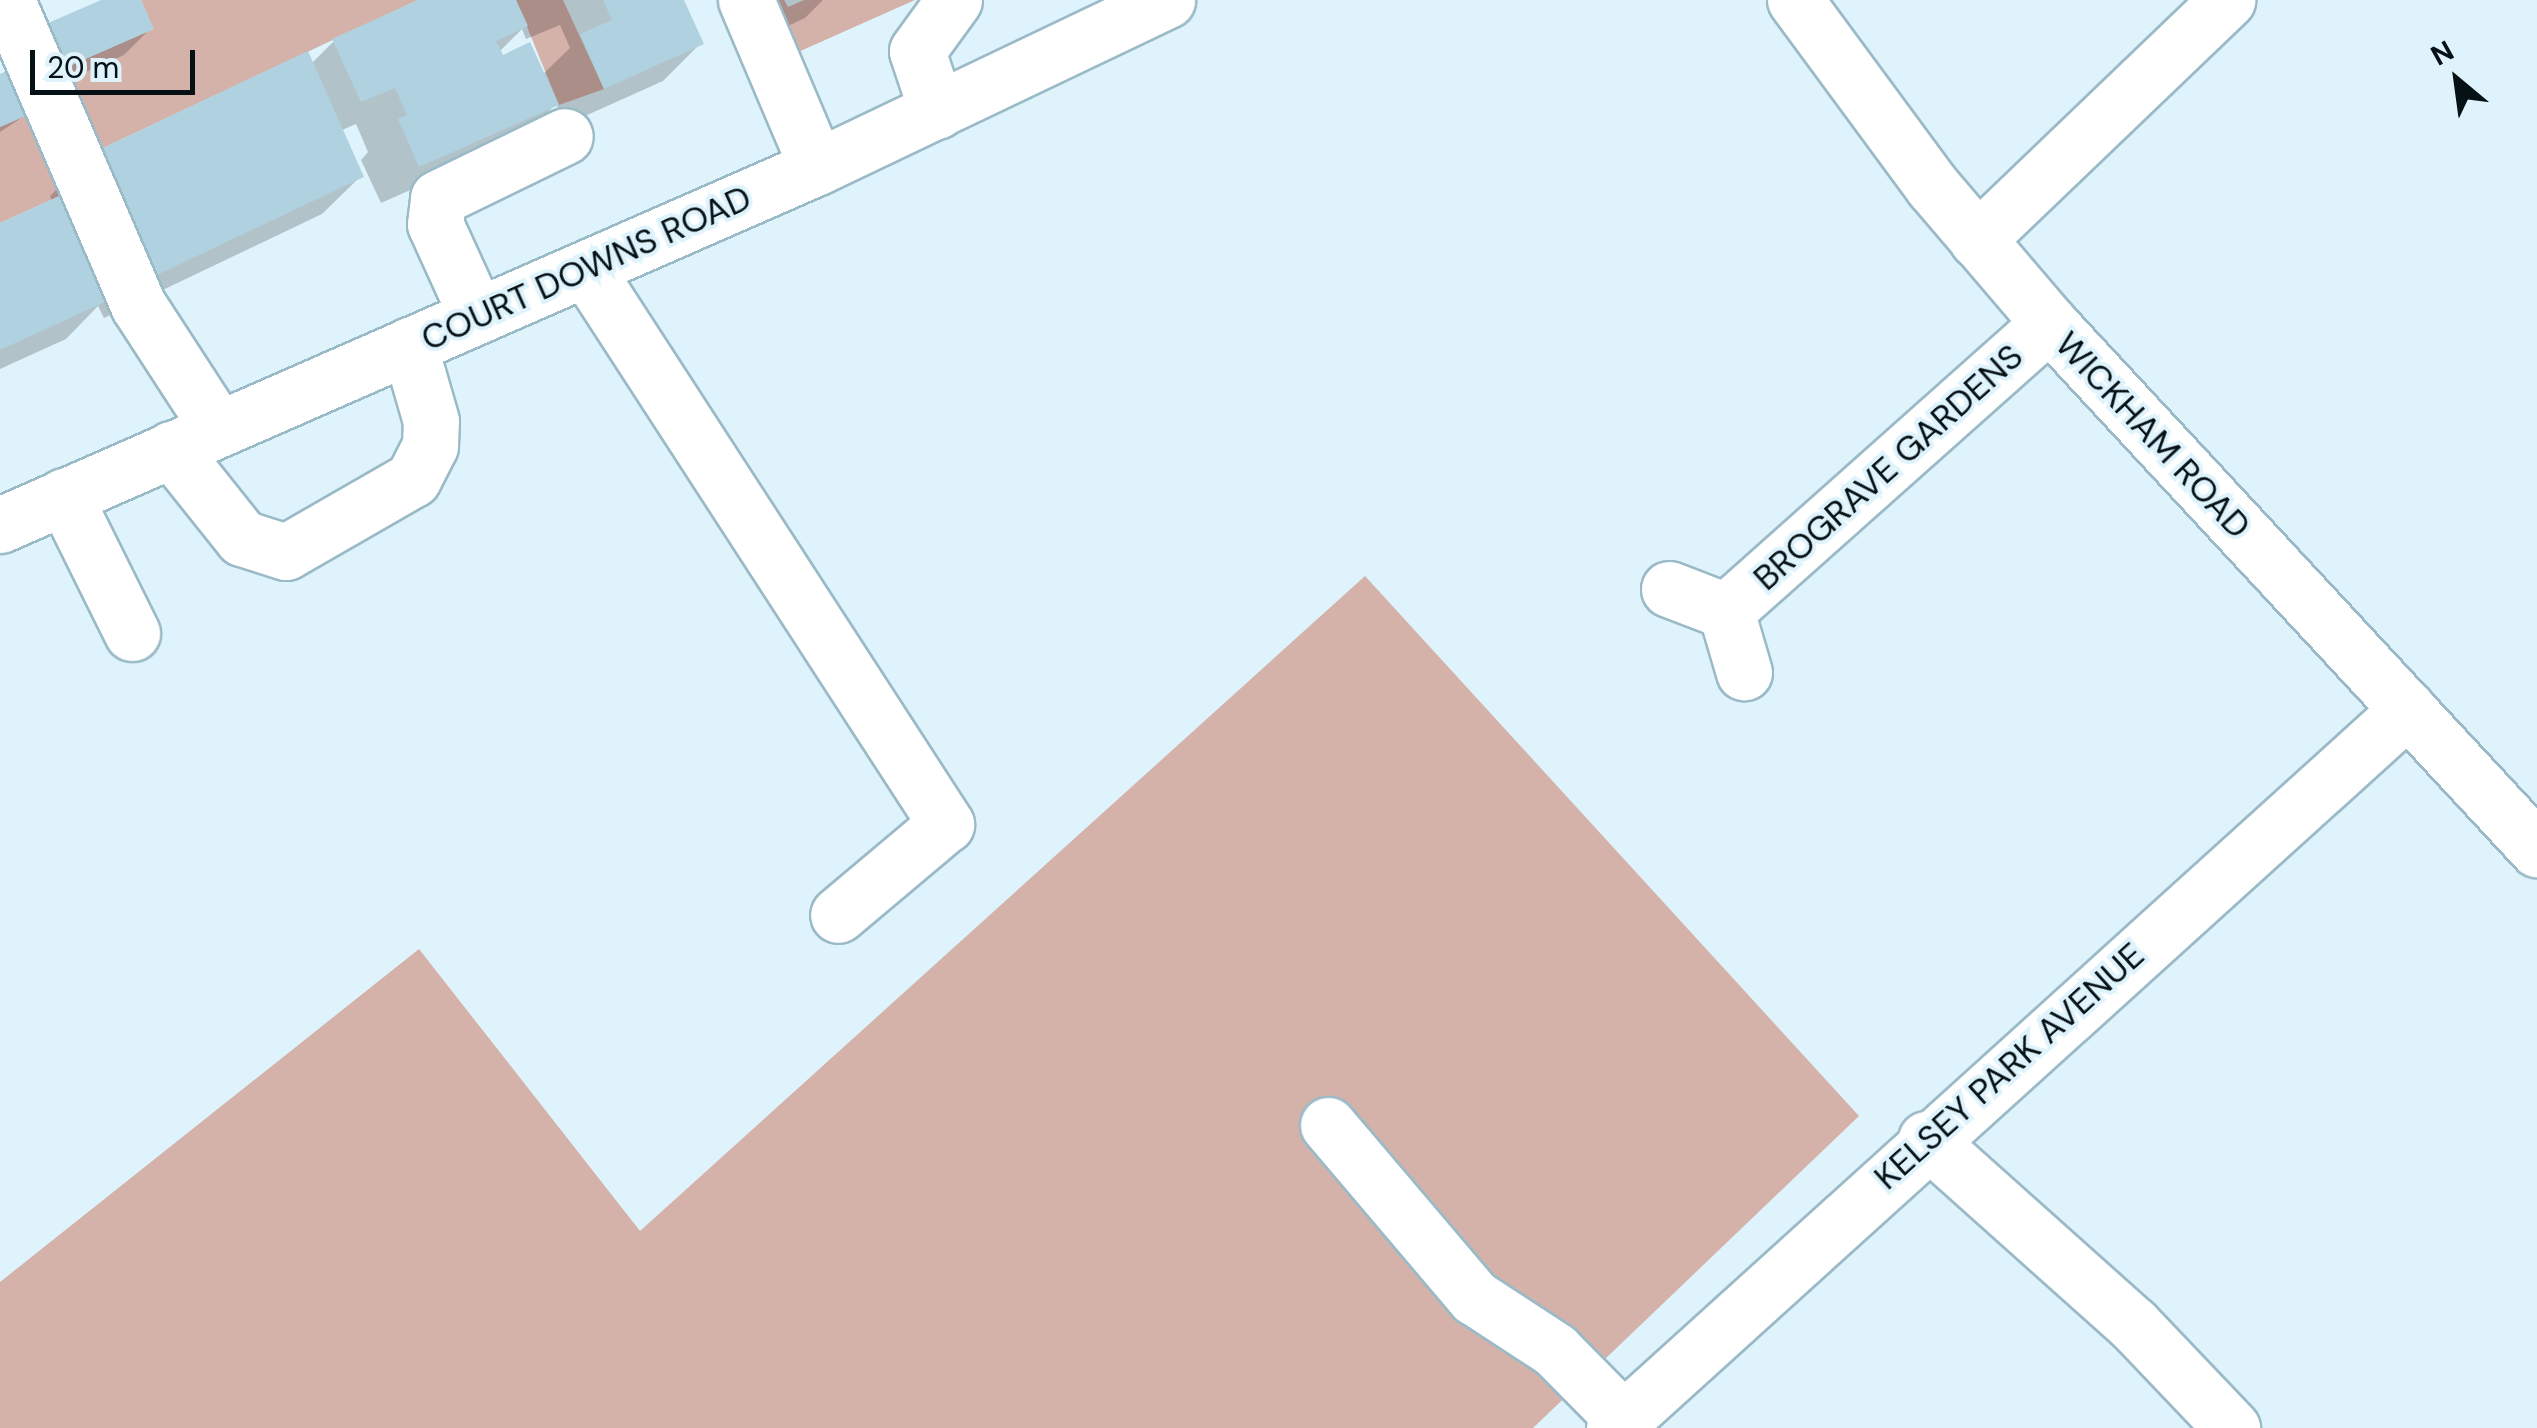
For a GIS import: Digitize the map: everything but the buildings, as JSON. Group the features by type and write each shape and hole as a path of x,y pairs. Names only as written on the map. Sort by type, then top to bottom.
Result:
{"street":[{"path":"746,0 817,167"},
{"path":"936,111 918,50 954,0"},
{"name":"WICKHAM ROAD","path":"1796,0 1977,240 2049,324 2537,848"},
{"path":"1977,240 2226,0"},
{"path":"10,1 195,438 242,538 286,552 413,478 430,446 431,421 409,345"},
{"name":"COURT DOWNS ROAD","path":"0,525 817,167 936,111 1132,8"},
{"path":"476,316 435,224 438,198 565,136"},
{"path":"586,268 946,824 838,915"},
{"name":"BROGRAVE GARDENS","path":"1726,611 2049,324"},
{"path":"64,496 132,633"},
{"name":"BROGRAVE GARDENS","path":"1669,589 1726,611"},
{"name":"BROGRAVE GARDENS","path":"1726,611 1744,672"},
{"name":"KELSEY PARK AVENUE","path":"1619,1424 1926,1139 2408,709"},
{"path":"1328,1126 1474,1297 1555,1350 1619,1424"},
{"path":"1926,1139 2133,1324 2232,1428"}],"shaded area":[{"path":"141,0 418,0 86,156 58,71 153,29"},
{"path":"516,0 563,0 604,89 559,105"},
{"path":"772,0 784,0 788,7 804,0 915,0 796,53"},
{"path":"32,113 107,301 60,196 0,223 0,127"},
{"path":"1365,576 1859,1116 1533,1428 0,1428 0,1282 419,949 640,1231"}]}
